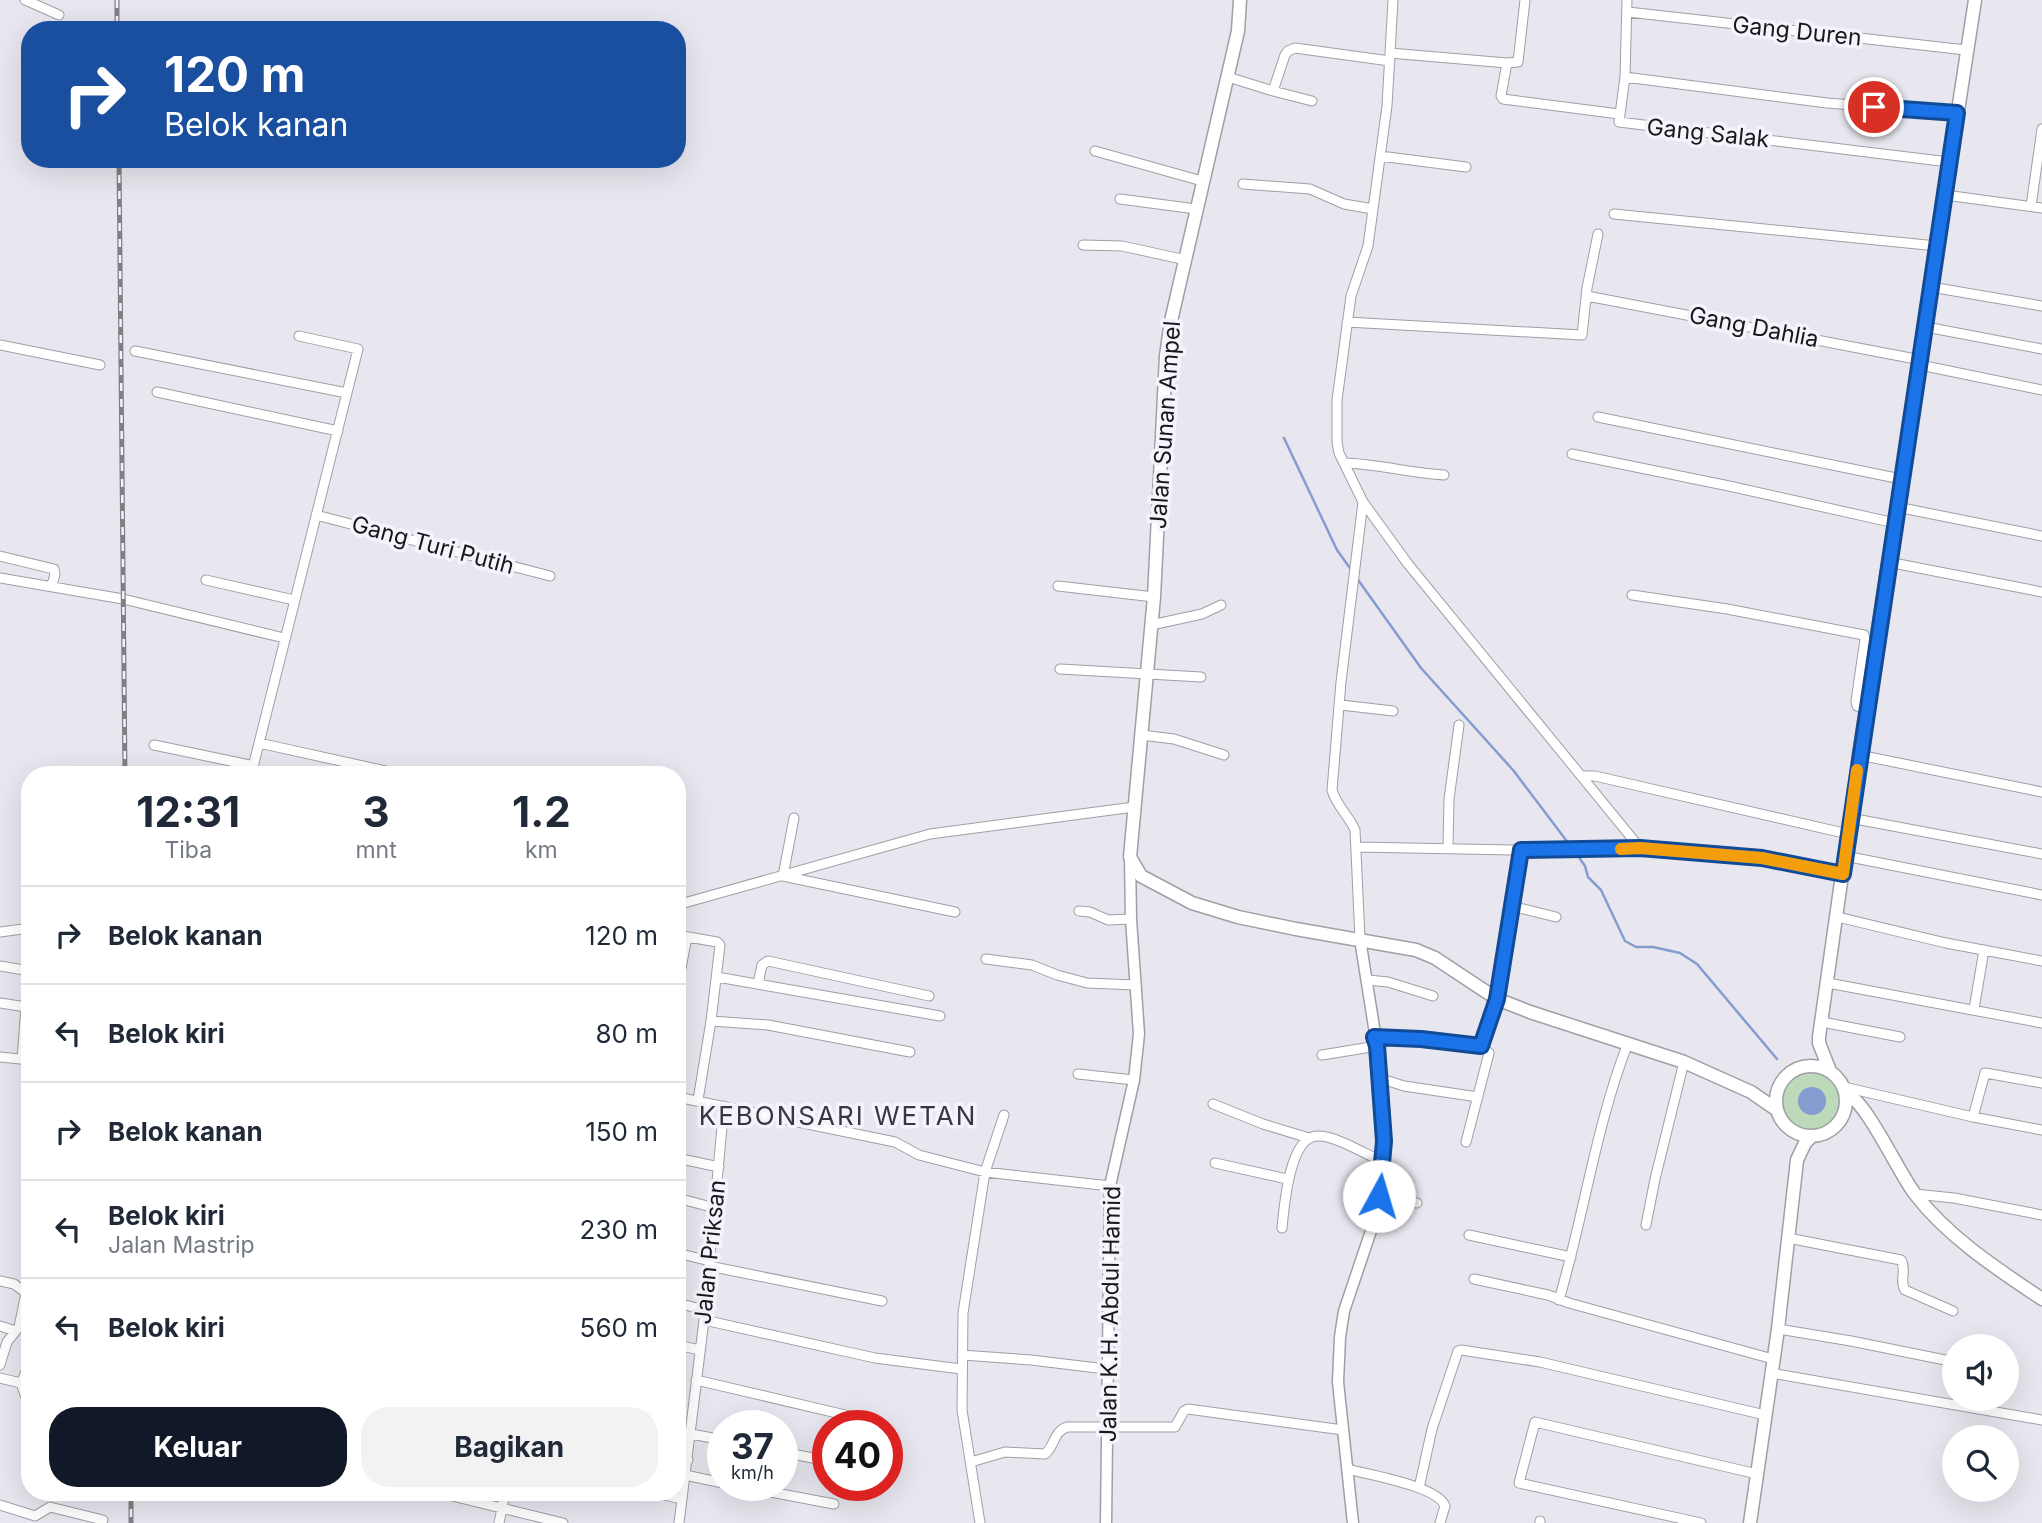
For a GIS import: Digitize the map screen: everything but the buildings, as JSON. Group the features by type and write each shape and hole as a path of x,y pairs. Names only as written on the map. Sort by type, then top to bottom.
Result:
{"main road":[{"name":"Jalan Sunan Ampel","path":"1130,857 1154,597 1166,356 1171,321 1202,181 1236,79 1240,0"},
{"path":"1975,0 1921,363 1888,562 1871,640 1867,708 1819,1043 1830,1071 1867,1115 1915,1194 1953,1233 1997,1269 2042,1299"},
{"path":"1130,857 1141,876 1192,903 1238,917 1416,950 1435,958 1497,999 1684,1062 1751,1092 1777,1110"},
{"path":"1799,1068 1819,1043"},
{"path":"1830,1071 1810,1065 1790,1072 1778,1088 1777,1110 1781,1120 1789,1129 1800,1135 1812,1136 1833,1129 1846,1111 1845,1090"},
{"path":"1751,1092 1778,1088"},
{"path":"1846,1111 1867,1115"},
{"path":"1750,1523 1797,1160 1789,1129"},
{"path":"1797,1160 1805,1143 1812,1136"}],"street":[{"path":"25,0 59,15"},
{"path":"1393,0 1380,156 1368,246 1351,296 1347,322 1337,400 1337,442 1363,502 1424,584 1640,848"},
{"path":"1264,89 1287,51 1295,48 1390,57 1518,62 1525,0"},
{"path":"1619,114 1625,77 1628,12 1626,0"},
{"name":"Gang Duren","path":"1628,12 1966,50"},
{"name":"Gang Salak","path":"1507,63 1501,96 1503,99 1619,114 1619,122 1623,124 1949,162"},
{"path":"1625,77 1828,103 1957,113"},
{"path":"1236,79 1312,101"},
{"path":"2031,206 2042,129"},
{"path":"1095,151 1202,181"},
{"path":"1380,156 1466,167"},
{"path":"1243,184 1310,189 1344,204 1373,209"},
{"path":"1945,195 2042,208"},
{"path":"1119,199 1196,209"},
{"path":"1614,214 1937,246"},
{"path":"1347,322 1580,336 1583,333 1587,288 1598,234"},
{"path":"1083,245 1122,246 1186,260"},
{"path":"1931,287 2042,306"},
{"name":"Gang Dahlia","path":"1587,296 2042,390"},
{"path":"1926,327 2042,349"},
{"path":"253,766 358,349 299,336"},
{"path":"0,345 100,365"},
{"path":"135,351 347,393"},
{"path":"157,392 338,431"},
{"path":"1598,416 1901,479"},
{"path":"1572,454 1895,523"},
{"path":"1344,463 1387,466 1419,474 1444,475"},
{"path":"1353,1523 1338,1381 1342,1318 1375,1222 1384,1141 1376,1042 1360,939 1355,830 1349,816 1334,798 1332,790 1341,682 1363,502"},
{"path":"1897,507 2042,536"},
{"name":"Gang Turi Putih","path":"316,515 550,576"},
{"path":"0,556 54,569 52,585"},
{"path":"1888,562 2042,592"},
{"path":"0,578 124,599 285,638"},
{"path":"206,580 294,600"},
{"path":"1058,586 1154,597"},
{"path":"1632,595 1864,635 1871,640"},
{"path":"1151,625 1205,613 1221,605"},
{"path":"1060,669 1201,677"},
{"path":"1341,705 1393,711"},
{"path":"1448,847 1449,799 1459,725"},
{"path":"1141,735 1174,738 1224,755"},
{"path":"259,743 363,766"},
{"path":"154,745 233,766"},
{"path":"1859,755 2042,792"},
{"path":"1583,776 1595,776 1848,834"},
{"path":"686,902 930,834 1134,807"},
{"path":"783,876 794,818"},
{"path":"1850,818 2042,854"},
{"path":"1357,846 1564,851 1640,848 1762,858 1843,874"},
{"path":"1481,1046 1497,999 1521,850"},
{"path":"1845,856 2042,895"},
{"name":"Jalan K.H. Abdul Hamid","path":"1106,1523 1110,1186 1134,1080 1139,1034 1131,919 1130,857"},
{"path":"783,876 955,912"},
{"path":"1130,898 1139,888 1154,885"},
{"path":"1511,906 1556,917"},
{"path":"1079,911 1090,912 1108,920 1131,919"},
{"path":"1838,917 2042,961"},
{"path":"0,932 21,929"},
{"path":"686,937 719,943 717,977 698,1100"},
{"path":"1974,1009 1984,950"},
{"path":"986,960 1032,965 1087,983 1136,985"},
{"path":"758,984 762,965 768,961 929,996"},
{"path":"0,966 21,970"},
{"path":"717,977 940,1016"},
{"path":"1368,981 1388,982 1433,996"},
{"path":"1828,983 2042,1023"},
{"path":"0,1003 21,1007"},
{"path":"711,1021 768,1025 910,1052"},
{"path":"1822,1022 1900,1037"},
{"path":"1322,1055 1376,1042 1421,1039 1481,1046 1489,1052 1466,1142"},
{"path":"1559,1300 1614,1080 1628,1043"},
{"path":"0,1056 21,1058"},
{"path":"1646,1225 1684,1062"},
{"path":"1973,1117 1985,1073 2042,1083"},
{"path":"1078,1074 1134,1080"},
{"path":"1380,1078 1404,1086 1478,1097"},
{"path":"1845,1090 2042,1130"},
{"path":"686,1098 895,1142 919,1155 985,1172 1110,1186"},
{"path":"1213,1104 1309,1138 1318,1136 1332,1139 1382,1162"},
{"name":"Jalan Priksan","path":"686,1470 724,1106"},
{"path":"980,1523 962,1410 963,1314 985,1172 1003,1115"},
{"path":"1282,1228 1287,1180 1301,1147 1309,1138"},
{"path":"686,1160 719,1167"},
{"path":"1215,1163 1287,1180"},
{"path":"1915,1194 1954,1198 2042,1215"},
{"path":"1379,1196 1417,1203"},
{"path":"686,1200 715,1208"},
{"path":"1469,1235 1571,1257"},
{"path":"1788,1238 1901,1260 1904,1266 1905,1290 1952,1311"},
{"path":"686,1256 882,1301"},
{"path":"1474,1279 1773,1359"},
{"path":"0,1281 14,1284 21,1289"},
{"path":"686,1307 704,1315 875,1357 961,1369"},
{"path":"0,1365 7,1342 16,1331 21,1312"},
{"path":"0,1326 16,1331"},
{"path":"1777,1329 1942,1359"},
{"path":"686,1347 700,1350"},
{"path":"1419,1488 1432,1429 1458,1351 1461,1350 1540,1362 1765,1415"},
{"path":"962,1355 1106,1369"},
{"path":"1771,1373 2042,1420"},
{"path":"0,1378 21,1383"},
{"path":"696,1380 824,1410"},
{"path":"971,1462 1005,1452 1045,1454 1056,1434 1067,1427 1175,1427 1188,1409 1343,1430"},
{"path":"1701,1523 1519,1483 1535,1422 1756,1474"},
{"path":"691,1434 707,1437"},
{"path":"1349,1469 1419,1488 1438,1496 1445,1506 1440,1523"},
{"path":"686,1475 707,1480"},
{"path":"798,1497 834,1504"},
{"path":"470,1501 563,1523"},
{"path":"499,1523 503,1501"},
{"name":"Jalan Priksan","path":"682,1501 682,1522"},
{"path":"0,1505 35,1516 50,1507 103,1520"}],"green space":[{"path":"1805,1071 1817,1071 1832,1079 1840,1094 1840,1106 1832,1121 1817,1129 1805,1129 1790,1121 1782,1106 1782,1094 1790,1079"}],"water":[{"path":"1812,1087 1822,1091 1826,1101 1822,1111 1812,1115 1802,1111 1798,1101 1802,1091"}],"waterway":[{"path":"1284,438 1337,550 1352,571"},
{"path":"1356,577 1421,668 1513,770 1572,848"},
{"path":"1576,853 1585,866 1588,877 1601,890 1625,941 1636,947 1653,947 1680,953 1697,964 1777,1059"}],"railway":[{"path":"117,0 117,21"},
{"path":"119,168 125,766"},
{"path":"131,1501 131,1523"}],"slow traffic":[{"path":"1621,849 1640,848 1762,858 1843,874 1857,770"}],"district":[{"name":"KEBONSARI WETAN","path":"838,1116"}],"route":[{"path":"1379,1196 1384,1141 1377,1046 1374,1037 1481,1046 1497,999 1521,850 1640,848 1762,858 1843,874 1957,113 1874,107"}]}
